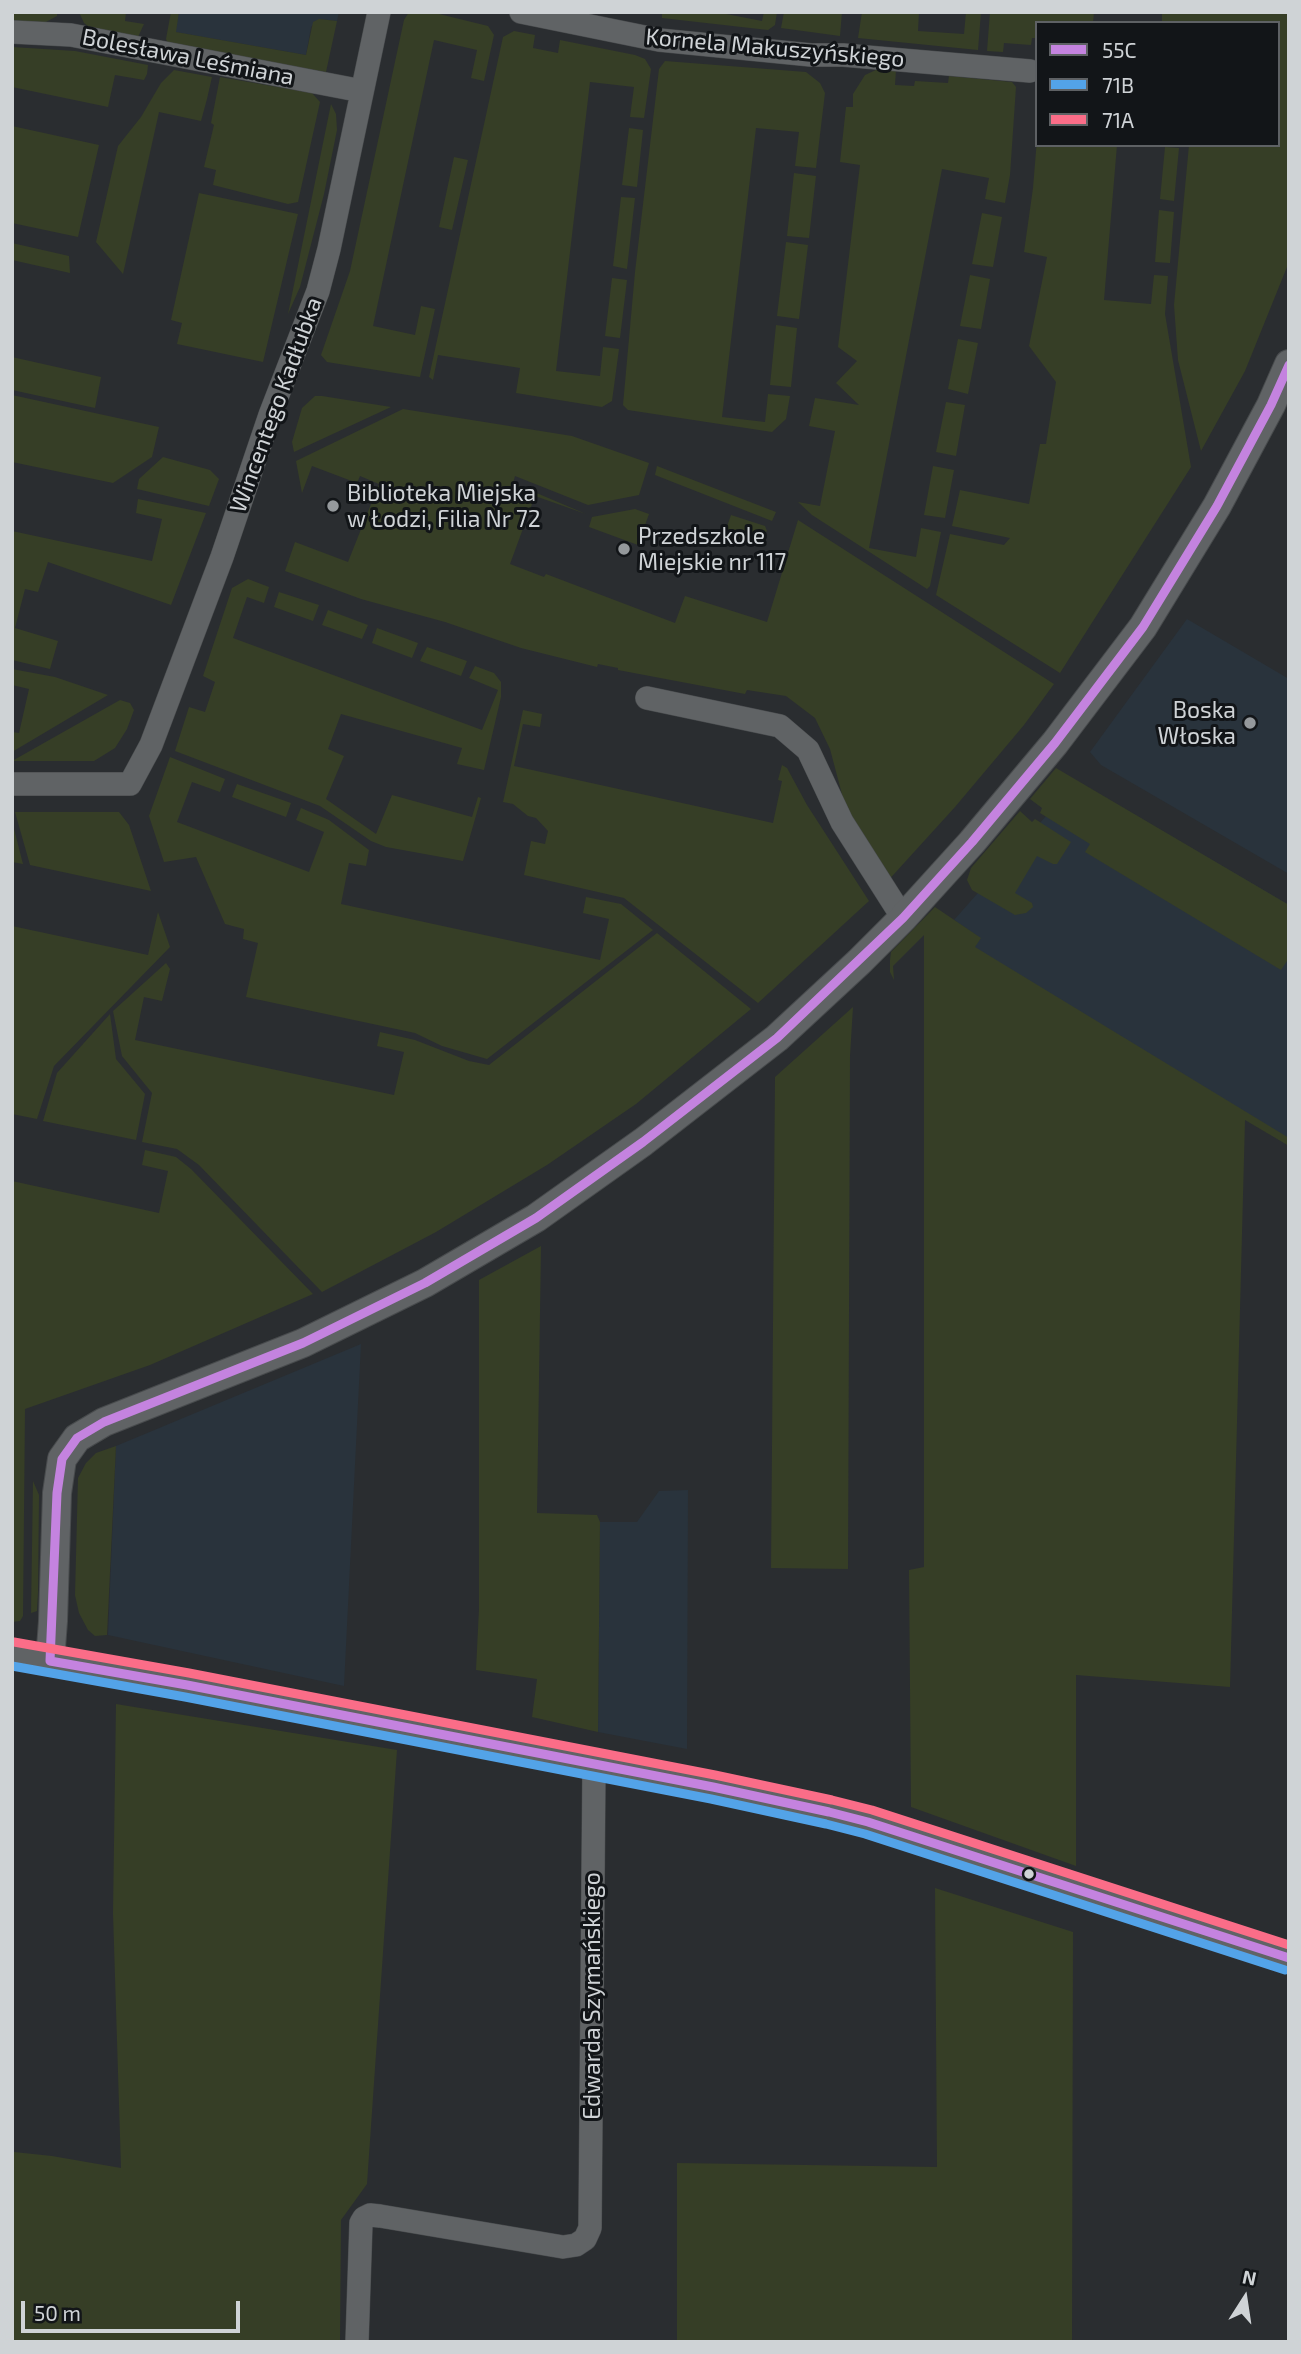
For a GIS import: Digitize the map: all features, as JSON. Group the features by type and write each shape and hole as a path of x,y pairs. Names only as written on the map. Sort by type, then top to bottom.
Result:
{"street":[{"name":"Wincentego Kadłubka","path":"12,784 130,784 151,745 318,291 379,12"},
{"name":"Kornela Makuszyńskiego","path":"521,12 659,40 811,55 843,55 1030,71"},
{"name":"Bolesława Leśmiana","path":"12,32 71,35 362,91"},
{"path":"50,1661 57,1493 62,1460 77,1438 104,1422 303,1343 425,1283 536,1218 643,1142 776,1038 903,918 972,842 1055,743 1143,627 1217,506 1289,364"},
{"path":"647,698 780,726 808,750 842,822 903,918"},
{"path":"12,1654 212,1690 738,1793 868,1822 1289,1958"},
{"name":"Edwarda Szymańskiego","path":"357,2342 361,2223 370,2215 563,2247 576,2245 585,2239 590,2228 594,1765"}],"shaded area":[{"path":"179,12 339,12 337,21 319,19 311,27 306,55 175,32"},
{"path":"1187,619 1289,679 1289,874 1101,765 1090,752"},
{"path":"1077,781 1289,905 1289,1146 972,951 980,938 954,920"},
{"path":"361,1344 344,1686 108,1635 116,1446"},
{"path":"688,1490 687,1749 598,1732 600,1522 637,1522 659,1491"}],"green space":[{"path":"12,12 57,12 57,16 44,23 12,25"},
{"path":"79,12 126,12 125,21 144,24 138,37 93,30 84,23"},
{"path":"171,12 179,12 176,32 306,55 313,22 319,19 337,21 326,72 169,46 166,39"},
{"path":"409,12 431,12 488,26 494,35 484,81 471,78 477,50 434,40 373,326 415,335 421,306 435,309 420,377 327,362 321,355 350,271 404,20"},
{"path":"662,12 716,12 762,21 764,12 777,12 775,25 768,30 662,18"},
{"path":"784,12 842,12 840,36 781,28"},
{"path":"862,12 919,12 918,31 964,34 966,12 981,12 978,50 858,38"},
{"path":"990,12 1094,12 1093,21 1035,21 1035,38 1032,38 1031,45 1004,43 1003,52 987,51"},
{"path":"1162,12 1289,12 1289,262 1245,371 1201,451 1178,360 1174,305 1189,147 1280,147 1280,21 1162,21"},
{"path":"514,31 535,35 533,48 558,53 560,40 635,55 645,59 651,69 644,118 630,117 634,87 590,82 556,371 600,376 603,347 619,349 612,401 602,407 516,393 520,368 438,355 433,380 429,377 503,37"},
{"path":"12,47 75,51 148,65 147,74 144,80 115,75 108,107 12,87"},
{"path":"665,61 806,72 820,83 825,93 816,168 795,166 799,132 756,128 722,417 765,422 768,394 790,396 786,419 772,432 628,410 623,405 635,272 659,69"},
{"path":"878,69 896,70 895,85 914,86 915,81 948,83 949,76 1012,82 1016,87 1010,175 1005,203 985,199 989,178 942,169 869,548 916,557 921,528 941,532 930,586 927,589 812,515 798,502 820,506 835,431 809,426 815,398 859,405 836,383 857,361 838,347 860,165 840,162 846,107 853,107 853,94 865,75"},
{"path":"174,70 212,77 207,99 201,121 159,112 123,274 96,242 118,146 141,117 161,83"},
{"path":"220,77 312,93 320,102 298,202 288,204 213,185 216,170 204,167 214,125 211,123"},
{"path":"331,104 336,114 337,130 324,194 300,287 288,314"},
{"path":"12,126 99,145 78,237 12,223"},
{"path":"629,128 643,130 637,187 622,185"},
{"path":"1036,147 1117,147 1104,300 1151,304 1154,275 1168,276 1165,314 1191,467 1060,673 936,595 950,534 1004,545 1010,538 952,526 960,490 1029,504 1040,444 1046,444 1056,382 1029,346 1047,257 1024,252"},
{"path":"1165,147 1179,148 1174,201 1160,199"},
{"path":"454,157 468,160 452,230 439,227"},
{"path":"794,173 816,176 809,238 787,236"},
{"path":"199,193 298,214 263,362 177,344 182,323 171,320"},
{"path":"621,197 635,198 627,269 613,266"},
{"path":"1159,210 1174,212 1170,263 1155,262"},
{"path":"982,213 1002,217 993,267 972,264"},
{"path":"786,242 808,245 799,319 777,316"},
{"path":"12,243 69,256 70,273 12,260"},
{"path":"970,275 990,279 981,329 960,326"},
{"path":"612,278 627,280 620,338 605,336"},
{"path":"776,325 797,328 791,387 770,385"},
{"path":"958,339 978,343 968,394 948,389"},
{"path":"12,357 101,377 95,408 12,390"},
{"path":"12,395 159,427 152,457 113,483 12,462"},
{"path":"315,396 391,407 294,452 292,442 302,408"},
{"path":"946,402 965,405 956,456 936,452"},
{"path":"403,409 572,436 649,463 639,495 588,505 515,476 513,483 586,514 535,496 510,564 544,577 546,574 675,623 685,596 767,622 798,520 1054,684 1024,725 955,807 885,884 852,832 830,749 815,718 786,696 747,690 745,694 598,664 597,667 521,648 445,622 361,599 285,571 295,542 348,562 379,484 360,476 357,483 312,466 302,493 296,461"},
{"path":"163,457 210,470 219,479 209,506 137,489 139,479"},
{"path":"657,466 776,512 772,521 655,475"},
{"path":"933,466 954,470 945,518 924,515"},
{"path":"138,499 206,513 171,605 48,562 38,592 25,589 15,628 58,641 50,669 12,660 12,531 152,561 162,519 136,513"},
{"path":"635,509 649,514 638,545 589,527 592,517"},
{"path":"731,515 765,526 767,531 758,538 743,542 722,541"},
{"path":"248,579 269,587 264,603 247,597 233,638 482,730 498,690 469,678 475,666 494,673 501,682 501,697 484,770 457,764 462,748 341,714 328,749 344,756 326,799 376,834 392,795 472,817 478,797 481,798 463,861 386,847 371,841 320,806 175,751 189,707 205,712 215,682 203,676 232,588"},
{"path":"279,592 319,605 313,621 274,607"},
{"path":"328,610 368,625 362,639 322,625"},
{"path":"377,628 418,643 412,658 372,643"},
{"path":"427,647 467,661 461,676 420,661"},
{"path":"12,669 55,677 108,695 12,752 12,732 19,733 29,689 12,685"},
{"path":"120,700 130,703 134,710 127,729 115,748 94,761 12,761"},
{"path":"523,710 542,714 540,727 523,724 514,766 773,823 782,781 778,780 782,765 787,768 807,805 869,901 758,1003 624,898 524,875 531,841 545,844 548,831 536,818 528,816 513,804 503,802"},
{"path":"170,757 225,779 220,792 192,782 177,822 309,872 324,832 296,820 301,808 329,820 369,850 366,866 349,863 341,904 600,960 609,919 583,913 586,897 621,904 653,930 487,1059 442,1046 415,1033 246,997 258,943 243,939 244,929 225,924 196,857 164,862 149,816"},
{"path":"1056,768 1289,905 1289,958 1281,970 1085,852 1090,844 1040,813 1042,808 1030,799"},
{"path":"237,784 291,803 286,817 232,797"},
{"path":"1020,811 1032,822 1035,819 1071,842 1057,864 1037,856 1015,893 1032,903 1033,907 1026,913 1015,915 972,890 967,880 971,868"},
{"path":"15,812 119,812 129,825 151,891 30,865"},
{"path":"12,821 23,864 12,862"},
{"path":"935,907 981,938 975,947 1289,1138 1289,1146 1245,1120 1230,1687 1076,1675 1076,1866 911,1807 909,1570 924,1567 924,935 893,966 894,980 890,972 890,960 891,952"},
{"path":"158,912 170,947 54,1066 37,1119 12,1114 12,926 148,955"},
{"path":"657,933 751,1009 636,1104 547,1165 436,1232 322,1292 199,1165 177,1149 142,1142 152,1093 122,1056 113,1011 166,963 170,969 162,1001 144,997 135,1040 394,1095 404,1052 377,1046 380,1032 415,1040 469,1061 489,1065"},
{"path":"853,1007 850,1056 848,1569 771,1568 775,1077"},
{"path":"110,1014 116,1059 145,1094 136,1140 43,1121 57,1073"},
{"path":"145,1150 176,1157 191,1169 313,1294 150,1365 25,1409 23,1616 20,1621 12,1622 12,1181 159,1213 168,1171 142,1165"},
{"path":"541,1246 537,1513 597,1515 600,1522 598,1732 532,1717 537,1679 476,1670 479,1609 479,1280"},
{"path":"116,1446 107,1635 95,1636 88,1630 79,1613 75,1595 78,1478 86,1463 96,1453"},
{"path":"33,1481 39,1495 38,1592 37,1611 31,1613"},
{"path":"116,1704 397,1750 367,2184 341,2220 340,2342 12,2342 12,2139 14,2152 121,2168 113,1913"},
{"path":"935,1888 1073,1932 1072,2342 677,2342 677,2163 937,2167"}],"transit line":[{"name":"55C","path":"50,1661 57,1493 62,1459 77,1438 104,1422 303,1343 425,1283 536,1218 643,1142 777,1038 903,918 972,842 1055,743 1143,627 1217,506 1271,405 1289,365"},
{"name":"71A","path":"14,1642 189,1673 832,1800 872,1810 1289,1945"},
{"name":"55C","path":"50,1661 187,1685 829,1812 868,1822 1289,1958"},
{"name":"71B","path":"12,1666 711,1799 826,1824 865,1834 1285,1970"}],"place":[{"name":"Biblioteka Miejska w Łodzi, Filia Nr 72","path":"333,506"},
{"name":"Przedszkole Miejskie nr 117","path":"624,549"},
{"name":"Boska Włoska","path":"1250,723"}]}
